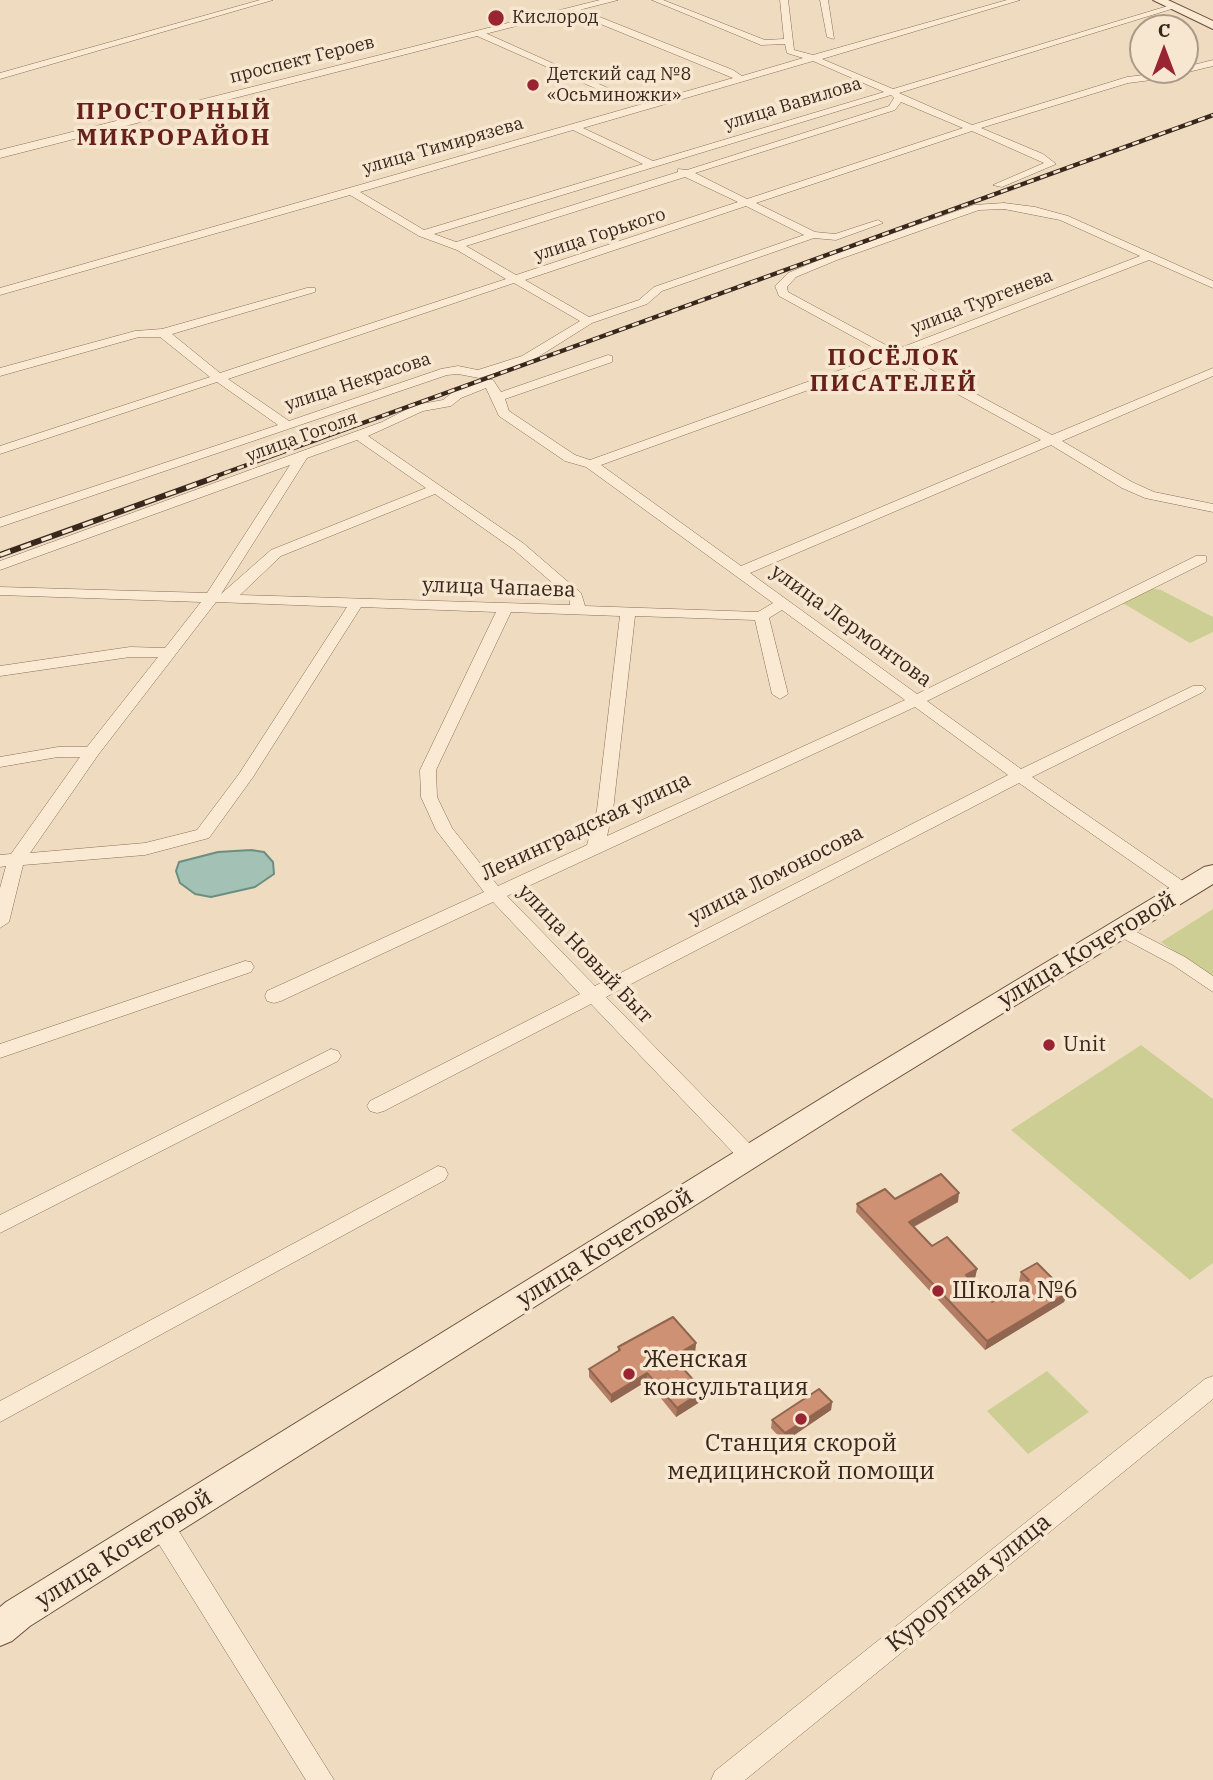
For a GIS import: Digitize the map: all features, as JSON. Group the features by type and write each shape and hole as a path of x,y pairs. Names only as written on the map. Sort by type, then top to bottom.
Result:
{"main road":[{"path":"1159,0 1213,25"},
{"name":"улица Кочетовой","path":"0,1629 18,1615 750,1157 1213,873"}],"street":[{"path":"0,76 269,0"},
{"name":"проспект Героев","path":"0,154 613,0"},
{"path":"656,0 764,43 789,41"},
{"path":"784,0 790,51 813,58 1040,156 1051,164 998,185"},
{"path":"824,0 831,37"},
{"name":"улица Тимирязева","path":"0,292 1016,0"},
{"name":"улица Вавилова","path":"423,234 657,163 896,95 1174,6"},
{"path":"574,10 730,72 740,79"},
{"path":"480,34 625,98"},
{"name":"улица Горького","path":"0,450 972,128 1127,80 1213,63"},
{"path":"456,246 892,108 896,95"},
{"path":"573,127 688,174 813,235"},
{"path":"351,191 423,234 456,246 589,321"},
{"path":"1213,285 1064,218 1004,206 978,206 833,258 792,275 781,286 783,294 1053,441 1127,485 1150,495 1213,508"},
{"name":"улица Некрасова","path":"0,523 285,424 445,372 458,370 479,373 526,359 589,321 643,302 658,289 813,235 836,237 878,223"},
{"name":"улица Тургенева","path":"591,464 894,355 1147,257"},
{"path":"0,372 139,333 163,333 312,290"},
{"path":"163,333 219,378 285,424"},
{"path":"498,397 608,359"},
{"path":"740,572 1213,372"},
{"name":"улица Гоголя","path":"0,566 359,435 419,408 447,403 457,395 489,383 498,397"},
{"name":"улица Лермонтова","path":"498,397 503,413 570,458 591,464 1020,776 1184,890"},
{"path":"359,435 518,547 576,596 578,612"},
{"path":"218,600 302,456"},
{"path":"0,922 8,861 169,653 218,600 276,553 435,489"},
{"name":"Ленинградская улица","path":"274,996 916,700 1201,559"},
{"name":"улица Чапаева","path":"0,591 761,616"},
{"path":"780,694 761,616 784,603"},
{"path":"8,861 145,849 203,834 245,777 356,604"},
{"name":"улица Новый Быт","path":"505,609 428,770 429,797 444,830 495,894 750,1157"},
{"path":"595,848 605,810 628,613"},
{"path":"0,671 130,652 169,653"},
{"name":"улица Ломоносова","path":"377,1106 1020,776 1198,690"},
{"path":"0,762 58,752 92,752"},
{"path":"1121,930 1179,961 1213,985"},
{"path":"0,1051 245,967"},
{"path":"0,1226 331,1056"},
{"path":"0,1412 438,1174"},
{"name":"Курортная улица","path":"724,1780 1213,1386"},
{"path":"162,1525 321,1780"}],"green space":[{"path":"1149,588 1161,590 1213,617 1213,632 1190,643 1121,602"},
{"path":"1213,909 1213,978 1161,942"},
{"path":"1141,1045 1213,1099 1213,1263 1190,1280 1011,1130"},
{"path":"1047,1371 1089,1412 1028,1454 987,1411"}],"shaded area":[{"path":"218,852 264,852 273,862 274,874 255,887 211,897 195,894 180,883 176,871 179,862"}],"building":[{"name":"Школа №6","path":"941,1174 959,1193 909,1222 932,1246 947,1237 977,1269 966,1275 992,1302 1029,1280 1021,1272 1037,1263 1067,1293 987,1341 857,1204 885,1189 895,1199"},
{"name":"Женская консультация","path":"673,1317 696,1343 673,1357 703,1391 677,1408 647,1373 611,1395 589,1369 620,1350 618,1347"},
{"path":"819,1389 832,1402 785,1433 772,1420"}],"railway":[{"path":"211,478 1213,115"},
{"path":"0,555 216,477"}],"place":[{"name":"Кислород","path":"496,18"},
{"name":"Детский сад №8 «Осьминожки»","path":"533,85"},
{"name":"Unit","path":"1049,1045"},
{"name":"Школа №6","path":"938,1291"},
{"name":"Женская консультация","path":"629,1374"},
{"name":"Станция скорой медицинской помощи","path":"801,1419"}],"district":[{"name":"ПРОСТОРНЫЙ МИКРОРАЙОН","path":"174,125"},
{"name":"ПОСЁЛОК ПИСАТЕЛЕЙ","path":"894,371"}]}
